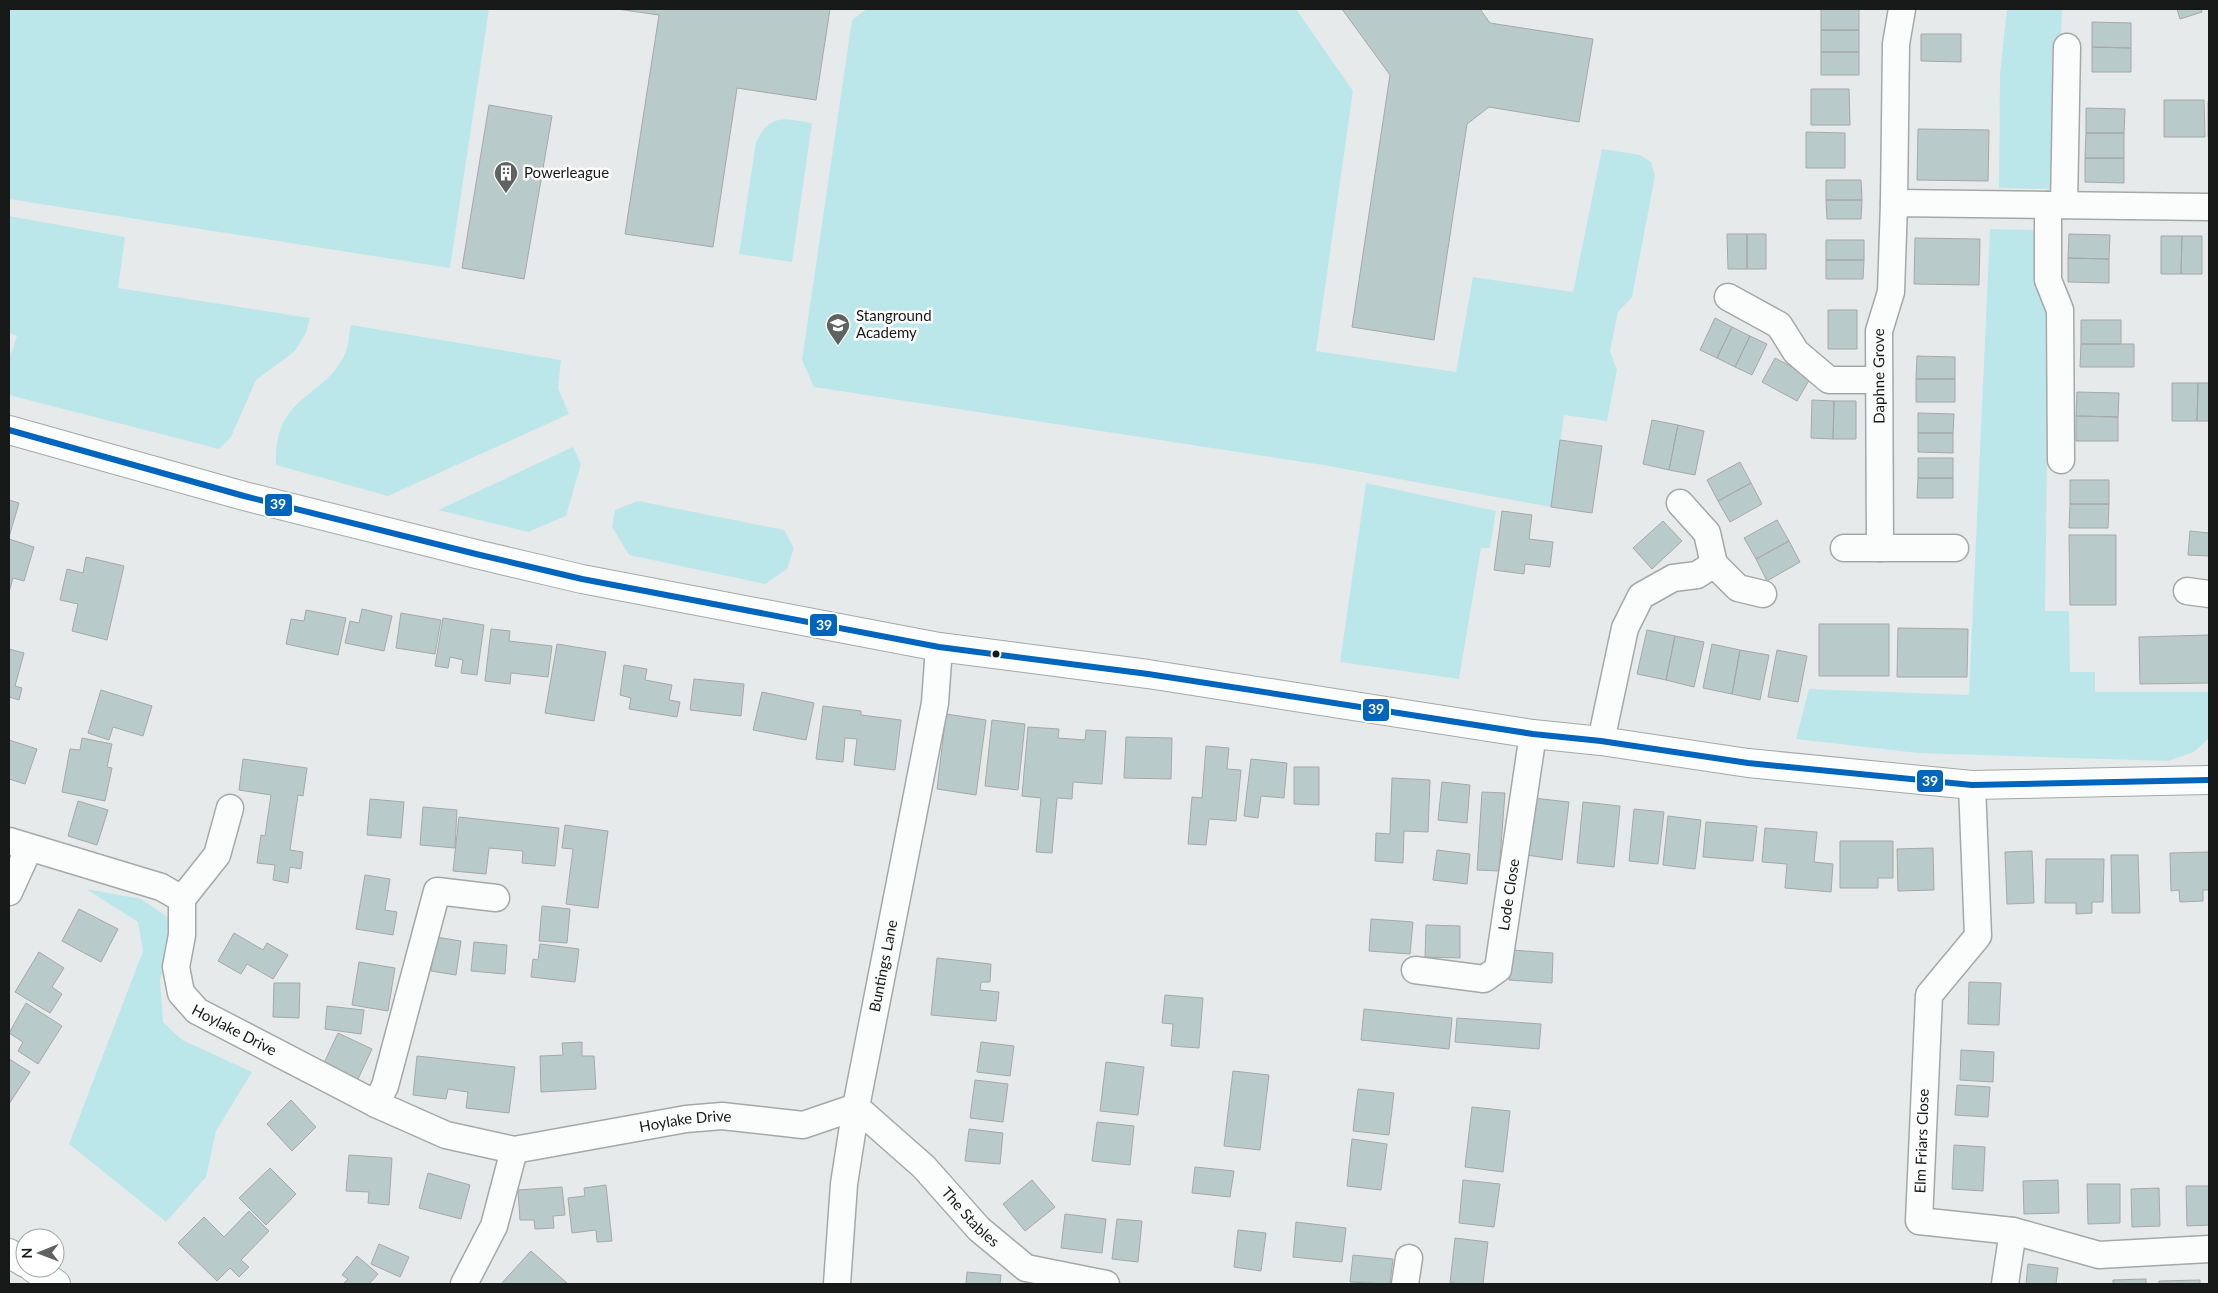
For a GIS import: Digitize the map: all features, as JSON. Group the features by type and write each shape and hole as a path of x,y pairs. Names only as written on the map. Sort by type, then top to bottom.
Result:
{"main road":[{"path":"9,430 244,496 582,579 939,647 1148,674 1533,734 1602,741 1748,763 1972,785 2209,780"}],"street":[{"name":"Daphne Grove","path":"1880,548 1879,331 1891,292 1896,44 1902,9"},
{"path":"2061,460 2060,310 2048,280 2056,205 2067,47"},
{"path":"1894,204 2209,207"},
{"path":"1728,297 1779,325 1796,352 1830,380 1879,380"},
{"path":"1680,503 1707,533 1714,564 1738,588 1763,594"},
{"path":"1844,548 1955,548"},
{"path":"1602,741 1625,628 1641,596 1674,578 1697,575 1714,564"},
{"name":"Buntings Lane","path":"837,1284 844,1184 856,1107 935,703 939,647"},
{"name":"Lode Close","path":"1415,970 1484,979 1498,969 1533,734"},
{"name":"Elm Friars Close","path":"1972,785 1978,936 1929,995 1919,1221 2013,1231 2099,1255 2209,1249"},
{"path":"9,892 19,845 161,887 182,899 217,855 230,808"},
{"path":"376,1104 385,1086 438,891 496,898"},
{"name":"Hoylake Drive","path":"182,899 182,935 176,967 181,993 197,1011 376,1104 446,1135 514,1150 686,1119 722,1116 803,1125 856,1107"},
{"name":"The Stables","path":"856,1107 924,1168 979,1229 1026,1268 1106,1284"},
{"path":"464,1284 494,1226 514,1150"},
{"path":"2005,1284 2013,1231"},
{"path":"1405,1284 1408,1258"}],"shaded area":[{"path":"9,9 489,9 450,268 9,199"},
{"path":"867,9 1296,9 1353,91 1316,351 1456,372 1473,277 1573,292 1602,149 1640,155 1651,162 1655,176 1632,297 1618,312 1610,351 1617,370 1607,421 1564,415 1551,507 1323,465 814,387 802,360 852,20"},
{"path":"2007,9 2062,9 2055,189 1999,188 2000,74"},
{"path":"787,119 812,123 792,262 739,254 756,142 762,132 772,122"},
{"path":"9,216 125,237 118,288 310,318 306,333 295,351 256,380 231,437 219,449 9,395 9,359 17,336 9,333"},
{"path":"1990,229 2037,230 2036,285 2049,318 2045,611 2069,611 2070,672 2095,672 2095,692 2209,692 2209,738 2194,752 2168,761 1917,753 1796,739 1809,689 1969,695"},
{"path":"351,325 561,360 558,388 569,414 388,496 276,465 277,441 283,423 293,409 339,365 347,348"},
{"path":"573,447 581,464 566,516 528,532 438,510"},
{"path":"1366,483 1496,511 1490,548 1481,548 1459,679 1340,662"},
{"path":"638,501 784,530 794,548 787,569 765,584 629,555 612,527 615,510"},
{"path":"86,889 141,899 168,917 174,940 160,979 163,1022 182,1040 252,1072 216,1131 206,1177 166,1222 69,1144 143,951 138,922"}],"building":[{"path":"617,9 830,9 816,100 737,88 713,247 625,234 659,15"},
{"path":"1342,9 1480,9 1490,23 1593,39 1579,122 1489,107 1467,124 1434,340 1352,327 1390,75"},
{"path":"1821,9 1859,9 1859,30 1821,30"},
{"path":"2177,9 2201,9 2202,12 2180,19"},
{"path":"2092,22 2131,23 2131,48 2092,47"},
{"path":"1821,30 1859,30 1859,52 1821,52"},
{"path":"1921,34 1961,34 1961,62 1921,61"},
{"path":"2092,47 2131,48 2131,72 2092,72"},
{"path":"1821,52 1859,52 1859,75 1821,75"},
{"path":"1811,89 1849,89 1850,125 1811,125"},
{"path":"2164,100 2204,100 2205,137 2164,137"},
{"path":"2209,101 2209,137 2208,137"},
{"name":"Powerleague","path":"489,105 552,116 524,279 462,268"},
{"path":"2086,108 2125,109 2124,133 2086,133"},
{"path":"1918,129 1989,130 1988,181 1917,180"},
{"path":"1806,132 1845,133 1845,168 1806,168"},
{"path":"2086,133 2124,133 2124,158 2085,158"},
{"path":"2085,158 2124,158 2124,183 2085,182"},
{"path":"1826,180 1861,180 1862,200 1826,200"},
{"path":"1826,200 1862,200 1861,219 1827,219"},
{"path":"1727,234 1747,234 1747,269 1728,269"},
{"path":"1747,234 1766,234 1766,269 1747,269"},
{"path":"2069,234 2110,235 2109,259 2068,258"},
{"path":"2161,236 2182,236 2181,274 2161,274"},
{"path":"2182,236 2202,236 2202,274 2181,274"},
{"path":"1915,238 1980,239 1979,285 1914,284"},
{"path":"1826,240 1864,240 1864,260 1826,260"},
{"path":"2068,258 2109,259 2109,283 2068,282"},
{"path":"1826,260 1864,260 1863,279 1826,279"},
{"path":"1828,310 1857,310 1857,349 1828,349"},
{"path":"1715,318 1732,327 1717,358 1700,350"},
{"path":"2081,320 2121,320 2121,344 2081,344"},
{"path":"1732,327 1750,336 1735,367 1717,358"},
{"path":"1750,336 1767,344 1752,375 1735,367"},
{"path":"2081,344 2134,344 2134,367 2080,367"},
{"path":"1917,356 1955,357 1955,379 1916,379"},
{"path":"1775,358 1811,377 1797,401 1762,382"},
{"path":"1916,379 1955,379 1955,402 1916,402"},
{"path":"2172,383 2198,383 2197,421 2172,421"},
{"path":"2198,383 2209,383 2209,421 2197,421"},
{"path":"2077,392 2119,393 2118,417 2076,416"},
{"path":"1812,400 1834,401 1833,439 1811,438"},
{"path":"1834,401 1856,401 1856,439 1833,439"},
{"path":"1918,413 1954,414 1953,433 1918,433"},
{"path":"2076,416 2118,417 2118,441 2076,441"},
{"path":"1652,420 1678,425 1669,470 1643,464"},
{"path":"1678,425 1704,431 1695,475 1669,470"},
{"path":"1918,433 1953,433 1953,453 1918,452"},
{"path":"1560,440 1602,446 1592,513 1551,507"},
{"path":"1918,458 1953,458 1953,478 1918,478"},
{"path":"1740,462 1751,483 1718,501 1707,480"},
{"path":"1918,478 1953,478 1953,498 1917,498"},
{"path":"2070,480 2109,480 2109,504 2070,504"},
{"path":"1751,483 1762,504 1730,522 1718,501"},
{"path":"9,500 19,503 9,537"},
{"path":"2070,504 2109,504 2108,528 2069,528"},
{"path":"1502,511 1532,515 1529,539 1553,542 1550,567 1525,564 1524,574 1494,570"},
{"path":"1777,520 1789,541 1756,559 1744,538"},
{"path":"1663,521 1682,541 1652,569 1633,548"},
{"path":"2190,531 2209,533 2209,556 2188,555"},
{"path":"2069,535 2116,535 2116,605 2070,605"},
{"path":"9,539 34,547 24,581 13,578 9,592"},
{"path":"1789,541 1800,562 1767,581 1756,559"},
{"path":"86,557 124,566 107,640 72,631 78,604 60,600 67,569 83,573"},
{"path":"362,609 392,616 384,651 345,643 350,621 359,623"},
{"path":"306,610 346,618 338,655 286,644 291,619 304,621"},
{"path":"401,613 441,620 435,654 396,648"},
{"path":"443,618 484,625 477,675 461,673 463,660 450,657 448,668 435,666"},
{"path":"1819,624 1889,624 1889,676 1819,676"},
{"path":"1898,628 1968,629 1967,677 1897,677"},
{"path":"491,629 510,631 509,641 552,646 548,677 511,673 510,684 485,681"},
{"path":"1647,630 1675,636 1666,680 1637,674"},
{"path":"2209,635 2209,683 2140,684 2139,637"},
{"path":"1675,636 1704,642 1694,687 1666,680"},
{"path":"557,644 606,652 594,721 545,713"},
{"path":"1712,644 1740,650 1732,694 1703,688"},
{"path":"9,649 24,653 15,686 22,688 19,700 9,697"},
{"path":"1740,650 1769,655 1760,700 1732,694"},
{"path":"1777,650 1807,656 1798,702 1768,697"},
{"path":"624,665 647,669 645,680 672,685 669,700 680,702 677,717 629,709 631,698 620,695"},
{"path":"694,679 744,684 741,716 690,710"},
{"path":"101,690 152,706 143,736 113,727 109,740 88,733"},
{"path":"762,692 814,703 806,740 753,730"},
{"path":"823,706 861,711 861,715 901,720 895,770 854,765 857,739 845,738 843,762 816,759"},
{"path":"946,714 986,720 976,795 937,789"},
{"path":"992,720 1025,724 1018,790 985,786"},
{"path":"1028,727 1059,729 1058,738 1085,740 1086,730 1106,731 1102,784 1073,782 1072,799 1057,798 1052,853 1036,852 1041,798 1022,796"},
{"path":"1126,737 1172,738 1171,779 1124,778"},
{"path":"82,738 112,744 107,767 112,768 105,801 62,792 70,749 80,750"},
{"path":"9,740 37,749 25,784 9,779"},
{"path":"1206,746 1229,748 1227,769 1241,770 1236,821 1209,819 1206,845 1188,844 1192,797 1202,798"},
{"path":"243,759 307,768 303,796 298,795 290,850 303,852 301,869 290,867 288,883 273,880 275,865 257,863 261,835 265,836 271,795 239,790"},
{"path":"1251,759 1287,763 1284,798 1261,796 1258,818 1244,816"},
{"path":"1294,767 1319,767 1319,805 1294,804"},
{"path":"1392,778 1430,780 1428,832 1404,831 1403,863 1375,861 1376,833 1390,834"},
{"path":"1442,782 1470,785 1467,823 1438,820"},
{"path":"1482,792 1505,793 1499,871 1477,870"},
{"path":"1533,798 1569,802 1562,860 1526,855"},
{"path":"370,799 404,802 401,838 367,835"},
{"path":"78,801 108,810 97,845 68,836"},
{"path":"1583,802 1620,806 1614,867 1577,863"},
{"path":"423,807 457,810 455,848 420,845"},
{"path":"1634,809 1664,812 1658,864 1629,861"},
{"path":"1668,816 1701,820 1695,869 1663,865"},
{"path":"459,817 559,828 555,866 522,863 523,851 489,848 486,874 453,871"},
{"path":"1706,822 1757,826 1753,861 1703,857"},
{"path":"565,825 608,831 598,908 566,904 573,849 562,848"},
{"path":"1765,828 1817,832 1814,862 1833,864 1831,892 1785,888 1787,864 1762,862"},
{"path":"1840,841 1893,841 1893,878 1878,878 1878,888 1840,888"},
{"path":"1933,848 1934,890 1898,891 1897,849"},
{"path":"1437,850 1470,854 1467,884 1433,880"},
{"path":"2032,851 2034,903 2007,904 2005,852"},
{"path":"2209,852 2209,890 2203,890 2203,901 2180,902 2179,890 2171,891 2170,853"},
{"path":"2111,855 2138,855 2140,913 2112,913"},
{"path":"2046,859 2104,859 2103,902 2092,902 2092,913 2076,914 2076,903 2045,903"},
{"path":"365,875 390,879 385,910 397,912 393,935 356,929"},
{"path":"542,906 570,909 567,943 539,941"},
{"path":"79,909 118,929 101,962 62,941"},
{"path":"1371,919 1413,922 1410,954 1369,951"},
{"path":"1426,925 1460,926 1460,958 1425,957"},
{"path":"234,933 263,950 267,943 288,955 273,979 247,964 241,974 218,961"},
{"path":"436,937 461,941 456,975 431,971"},
{"path":"474,942 507,945 505,974 471,971"},
{"path":"540,944 579,949 575,982 531,977 533,959 538,960"},
{"path":"1511,950 1553,953 1552,983 1509,980"},
{"path":"39,952 64,968 52,987 62,994 50,1013 15,992"},
{"path":"937,958 991,964 990,982 981,982 980,990 999,992 996,1021 931,1015"},
{"path":"359,962 395,968 388,1011 352,1005"},
{"path":"1969,982 2001,983 1999,1025 1968,1024"},
{"path":"274,983 300,983 299,1018 273,1017"},
{"path":"1165,995 1203,998 1199,1048 1171,1046 1173,1024 1162,1023"},
{"path":"26,1003 62,1026 38,1064 18,1051 23,1042 9,1033"},
{"path":"327,1006 364,1010 361,1034 325,1029"},
{"path":"1364,1009 1452,1018 1449,1049 1361,1040"},
{"path":"1457,1018 1541,1024 1539,1049 1455,1042"},
{"path":"338,1033 372,1049 358,1079 324,1063"},
{"path":"582,1042 582,1056 594,1056 596,1089 541,1092 540,1056 563,1055 562,1043"},
{"path":"981,1042 1014,1046 1010,1076 977,1072"},
{"path":"1961,1050 1994,1052 1993,1082 1960,1080"},
{"path":"417,1056 515,1067 509,1113 466,1108 468,1092 448,1089 446,1099 413,1095"},
{"path":"9,1059 30,1072 9,1104"},
{"path":"1106,1062 1144,1067 1138,1115 1100,1111"},
{"path":"1233,1071 1269,1075 1260,1150 1224,1146"},
{"path":"975,1080 1008,1084 1003,1122 970,1118"},
{"path":"1957,1085 1990,1087 1988,1117 1955,1115"},
{"path":"1358,1089 1394,1093 1389,1135 1353,1131"},
{"path":"291,1100 316,1127 292,1151 267,1124"},
{"path":"1472,1107 1510,1111 1503,1172 1465,1167"},
{"path":"1097,1122 1134,1126 1130,1165 1092,1161"},
{"path":"969,1129 1003,1133 1000,1164 965,1161"},
{"path":"1352,1139 1387,1144 1381,1190 1347,1186"},
{"path":"1954,1145 1985,1147 1983,1191 1952,1189"},
{"path":"349,1155 392,1158 389,1205 368,1203 369,1192 346,1191"},
{"path":"1195,1167 1234,1171 1230,1197 1192,1193"},
{"path":"270,1168 296,1194 266,1225 239,1198"},
{"path":"428,1173 470,1185 461,1219 419,1208"},
{"path":"1032,1180 1055,1207 1025,1231 1003,1204"},
{"path":"1463,1180 1500,1184 1494,1227 1459,1223"},
{"path":"2058,1180 2059,1213 2024,1214 2023,1181"},
{"path":"2087,1184 2120,1184 2120,1223 2088,1224"},
{"path":"606,1185 612,1241 597,1242 596,1230 572,1233 568,1198 585,1196 584,1188"},
{"path":"2186,1186 2209,1186 2209,1225 2187,1226"},
{"path":"562,1187 565,1215 553,1216 554,1228 535,1229 534,1220 520,1220 518,1190"},
{"path":"2159,1188 2160,1226 2132,1227 2131,1189"},
{"path":"249,1211 269,1231 241,1260 249,1267 239,1277 230,1268 217,1281 178,1243 204,1217 224,1237"},
{"path":"1065,1214 1106,1219 1102,1253 1061,1248"},
{"path":"1117,1219 1142,1221 1138,1262 1112,1259"},
{"path":"1296,1222 1346,1228 1342,1262 1293,1257"},
{"path":"1238,1230 1266,1233 1261,1271 1234,1267"},
{"path":"1455,1238 1488,1242 1483,1284 1450,1283"},
{"path":"379,1244 409,1257 400,1277 371,1264"},
{"path":"531,1251 568,1284 501,1284"},
{"path":"1353,1255 1393,1259 1390,1284 1350,1282"},
{"path":"357,1256 378,1274 369,1284 343,1284 348,1279 342,1275"},
{"path":"2028,1264 2058,1268 2056,1284 2026,1284"},
{"path":"967,1272 1001,1275 1000,1284 966,1284"},
{"path":"2146,1279 2146,1284 2113,1284 2113,1280"},
{"path":"2200,1280 2200,1284 2159,1284 2159,1281"}],"transit line":[{"name":"39","path":"9,430 244,496 582,579 939,647 1148,674 1533,734 1601,741 1748,763 1972,785 2209,780"}],"place":[{"name":"Powerleague","path":"506,194"},
{"name":"Stanground Academy","path":"838,346"}]}
